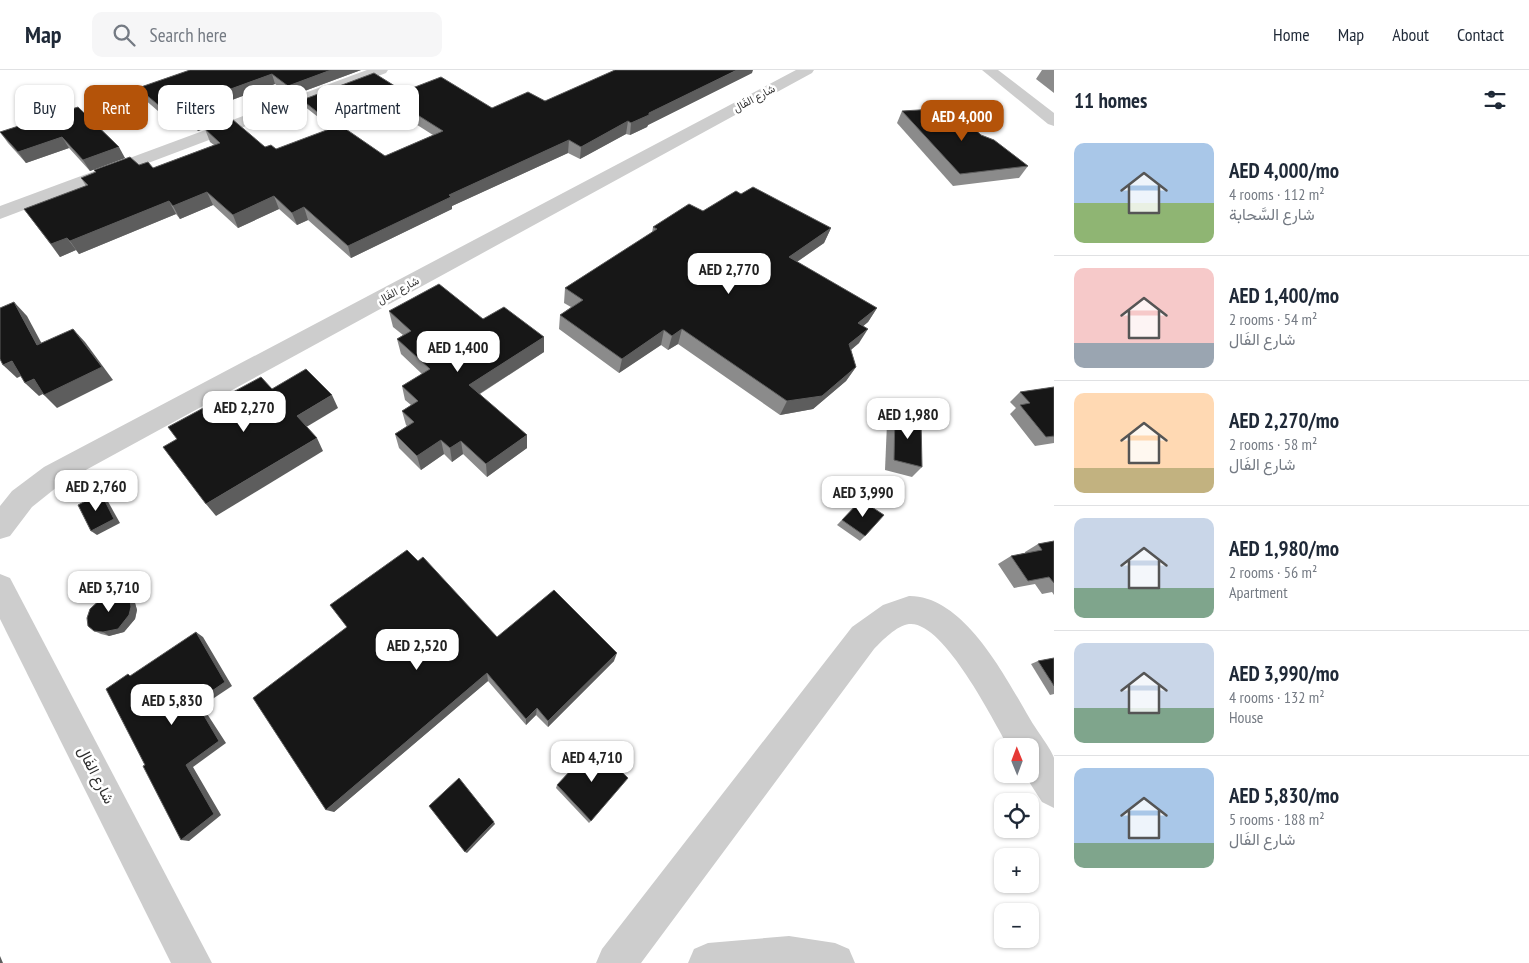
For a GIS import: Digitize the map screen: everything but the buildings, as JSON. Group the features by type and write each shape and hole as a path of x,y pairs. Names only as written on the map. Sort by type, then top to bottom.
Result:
{"street":[{"path":"0,213 381,70"},
{"name":"شارع الفَال","path":"0,526 22,499 53,475 807,70"},
{"path":"989,70 1054,121"},
{"name":"شارع الفَال","path":"0,588 192,963"},
{"path":"616,963 863,638 898,613 916,610 941,621 961,641 1022,738"},
{"path":"1039,765 1054,790"},
{"path":"708,963 789,956 835,963"}]}
